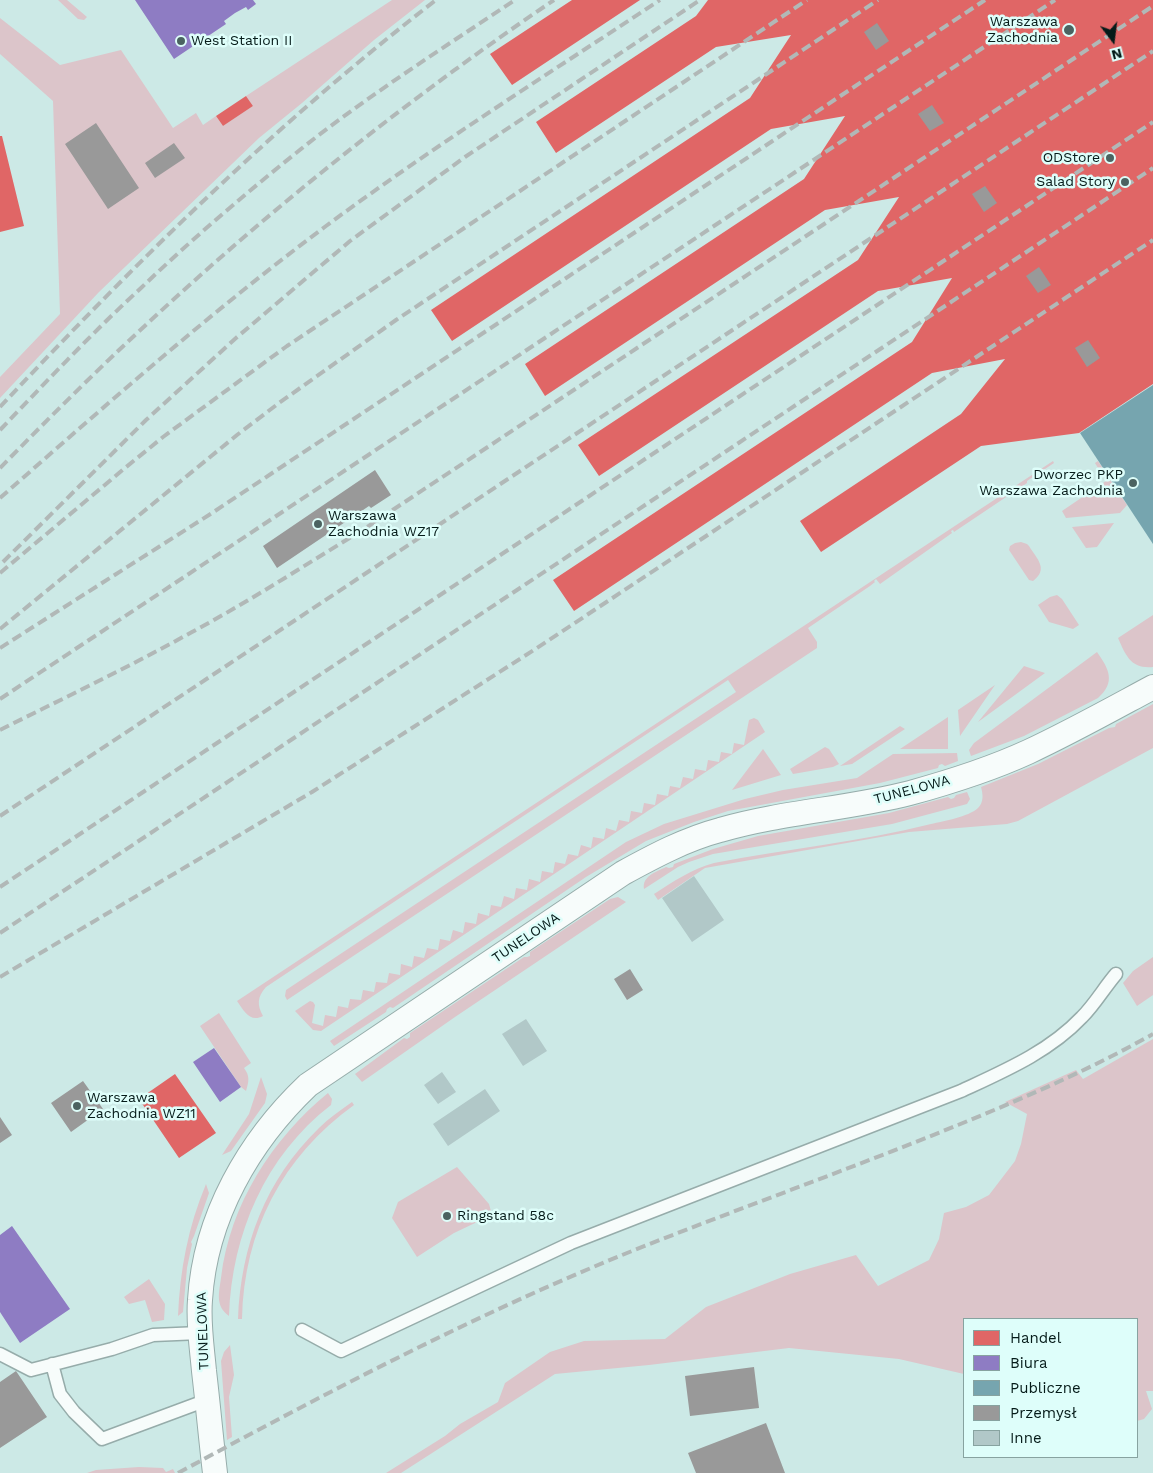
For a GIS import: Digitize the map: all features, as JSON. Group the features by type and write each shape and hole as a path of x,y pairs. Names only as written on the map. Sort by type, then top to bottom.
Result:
{"street":[{"name":"TUNELOWA","path":"215,1473 200,1333 200,1301 204,1266 215,1226 228,1192 250,1154 276,1118 308,1085 623,872 662,852 719,830 770,818 886,798 969,774 1046,743 1153,687"}],"lane":[{"path":"302,1330 341,1351 571,1243 961,1091 1018,1064 1052,1043 1083,1017 1116,974"},
{"path":"0,1354 32,1370 112,1349 153,1335 200,1333"},
{"path":"52,1364 60,1394 74,1412 102,1439 207,1400"}],"shaded area":[{"path":"58,0 67,0 87,17 84,20 78,19"},
{"path":"392,0 425,0 374,40 259,138 99,292 0,398 0,377 60,314 53,101 0,54 0,18 60,65 121,50 173,128 196,113 203,125 216,116 223,126 253,106 246,96"},
{"path":"1053,461 1054,463 1027,481 1027,483 954,532 953,530 951,531 952,533 880,584 876,579 870,586 808,628 817,642 817,648 287,1000 285,996 286,990 736,692 728,680 266,987 259,1001 263,1016 258,1018 251,1017 237,1001"},
{"path":"1098,461 1127,505 1120,513 1066,518 1062,511 1106,481 1095,463"},
{"path":"1114,523 1097,547 1086,548 1072,527"},
{"path":"1021,542 1029,546 1040,564 1041,568 1038,577 1033,581 1029,580 1009,550 1010,546"},
{"path":"1057,595 1062,599 1079,625 1073,629 1049,622 1038,605"},
{"path":"1153,615 1153,667 1139,666 1127,656 1118,638"},
{"path":"1097,652 1105,664 1109,675 1107,686 1098,698 1024,736 971,756 969,750 974,743"},
{"path":"1024,666 1045,673 978,722"},
{"path":"995,685 960,736 958,710"},
{"path":"1153,704 1153,748 1018,821 1007,824 909,832 705,868 658,900 654,894 691,872 714,863 877,836 962,816 980,806 983,798 981,787 1038,764 1109,728 1115,727 1116,724"},
{"path":"948,717 948,749 900,749"},
{"path":"754,718 758,720 765,732 321,1031 313,1030 295,1011 310,1001 313,1002 315,1005 312,1023 323,1026 325,1015 336,1017 338,1006 348,1008 350,999 361,1000 363,990 374,992 376,982 387,983 389,973 400,975 401,964 412,967 414,956 424,958 427,948 438,950 440,939 450,941 453,930 463,933 465,922 476,924 478,913 489,916 491,905 501,907 504,896 514,899 516,888 527,890 529,879 540,882 542,871 553,873 555,862 565,864 568,854 578,856 581,845 591,848 593,837 604,839 606,828 616,831 619,820 629,822 631,811 642,813 644,803 655,805 657,794 668,796 670,786 680,788 683,777 693,779 695,769 706,771 708,760 719,762 721,752 732,754 734,743 744,745 749,720"},
{"path":"900,726 905,729 852,764 840,766"},
{"path":"825,747 829,749 839,764 833,767 793,774 790,769"},
{"path":"763,749 781,775 732,790"},
{"path":"957,753 958,761 945,766 939,765 938,768 880,783 728,811 646,841 586,877 334,1046 330,1041 626,842 664,824 745,799 783,790 857,778 893,754"},
{"path":"967,792 970,799 967,804 892,824 713,854 678,867 644,889 645,881 654,873 666,867 673,867 674,864 713,849 758,836 889,813 948,797 951,799 956,795"},
{"path":"618,897 626,902 362,1082 355,1074 404,1038 410,1037 410,1033 524,957 530,956 530,952 610,899"},
{"path":"1153,957 1153,995 1137,1006 1123,983 1133,971"},
{"path":"219,1013 251,1063 244,1068 248,1079 246,1091 241,1087 200,1026"},
{"path":"1153,1039 1153,1391 1146,1391 1152,1409 1144,1419 1138,1421 1138,1318 963,1318 963,1374 899,1359 789,1348 555,1374 401,1473 386,1473 445,1436 460,1424 498,1402 505,1383 550,1352 584,1341 665,1339 706,1307 790,1274 856,1255 878,1286 929,1260 939,1239 944,1213 966,1207 989,1195 1015,1161 1021,1144 1027,1114 1005,1102 1076,1070 1083,1079"},
{"path":"261,1077 267,1094 265,1103 231,1151 222,1155 249,1114"},
{"path":"328,1093 332,1099 331,1105 308,1125 288,1148 256,1199 245,1227 237,1256 229,1316 220,1304 219,1289 226,1251 244,1199 272,1152 289,1131"},
{"path":"352,1102 354,1105 306,1148 287,1172 272,1198 259,1226 250,1256 244,1287 242,1319 238,1319 244,1266 259,1216 270,1192 300,1148 323,1124"},
{"path":"457,1167 489,1204 492,1215 454,1233 417,1257 392,1218 398,1202"},
{"path":"206,1184 209,1193 191,1242 183,1312 178,1316 186,1249 194,1216"},
{"path":"149,1279 165,1304 164,1320 152,1322 145,1300 129,1304 124,1297"},
{"path":"230,1345 234,1375 229,1397 232,1437 227,1440 221,1361 224,1352"},
{"path":"139,1467 163,1468 166,1472 173,1469 175,1473 87,1473 96,1470"}],"building: Handel":[{"path":"572,0 640,0 512,85 490,54"},
{"path":"708,0 1153,0 1153,384 1079,433 981,446 821,552 800,521 961,414 1005,359 932,373 574,611 553,580 912,342 952,278 878,291 599,476 578,445 858,260 899,197 825,210 545,396 525,364 804,179 845,116 771,129 452,341 431,310 750,98 791,35 716,47 556,153 536,122 696,16"},
{"path":"246,96 253,106 223,126 216,116"},
{"path":"0,136 2,136 24,226 0,232"},
{"path":"175,1074 216,1133 179,1158 139,1099"}],"building: Biura":[{"name":"West Station II","path":"135,0 253,0 256,4 248,10 246,7 235,13 224,21 226,24 174,59"},
{"path":"214,1048 241,1087 220,1102 193,1062"},
{"path":"12,1226 70,1309 20,1343 0,1312 0,1235"}],"building: Publiczne":[{"name":"Dworzec PKP Warszawa Zachodnia","path":"1153,385 1153,544 1080,433"}],"building: Przemysł":[{"path":"877,23 889,41 876,50 864,32"},
{"path":"932,105 944,123 930,131 918,114"},
{"path":"96,123 139,188 108,209 65,144"},
{"path":"174,143 185,158 155,178 145,163"},
{"path":"985,186 997,203 984,212 972,194"},
{"path":"1039,267 1051,285 1038,293 1026,276"},
{"path":"1088,340 1100,358 1087,367 1075,348"},
{"name":"Warszawa Zachodnia WZ17","path":"375,470 391,495 371,508 369,506 277,568 263,546"},
{"path":"630,969 643,990 627,1000 614,979"},
{"name":"Warszawa Zachodnia WZ11","path":"83,1081 103,1109 71,1132 51,1103"},
{"path":"0,1117 12,1135 0,1143"},
{"path":"754,1367 759,1408 690,1416 685,1376"},
{"path":"16,1371 47,1417 0,1448 0,1382"},
{"path":"766,1423 785,1473 696,1473 688,1453"}],"building: Inne":[{"path":"694,876 724,920 692,942 662,898"},
{"path":"526,1019 547,1051 523,1066 502,1034"},
{"path":"442,1072 456,1092 438,1104 424,1085"},
{"path":"485,1089 500,1111 448,1146 433,1124"}],"railway":[{"path":"0,407 103,299 264,144 377,47 436,0"},
{"path":"0,430 123,305 260,182 301,149 406,72 515,0"},
{"path":"0,468 130,340 245,236 396,114 554,0"},
{"path":"0,498 201,325 326,226 450,139 660,0"},
{"path":"3,562 146,420 236,338 350,241 465,157 700,0"},
{"path":"0,573 163,437 287,346 807,0"},
{"path":"0,629 237,435 279,403 396,320 878,0"},
{"path":"0,648 212,513 985,0"},
{"path":"0,699 1055,0"},
{"path":"0,730 214,620 361,531 1153,6"},
{"path":"0,816 1153,51"},
{"path":"0,887 1153,122"},
{"path":"0,933 1153,168"},
{"path":"0,977 312,792 537,648 1153,240"},
{"path":"178,1473 289,1413 516,1301 632,1251 983,1115 1081,1071 1153,1034"}],"place":[{"name":"Warszawa Zachodnia","path":"1069,30"},
{"name":"West Station II","path":"181,41"},
{"name":"ODStore","path":"1110,158"},
{"name":"Salad Story","path":"1125,182"},
{"name":"Dworzec PKP Warszawa Zachodnia","path":"1133,483"},
{"name":"Warszawa Zachodnia WZ17","path":"318,524"},
{"name":"Warszawa Zachodnia WZ11","path":"77,1106"},
{"name":"Ringstand 58c","path":"447,1216"}]}
